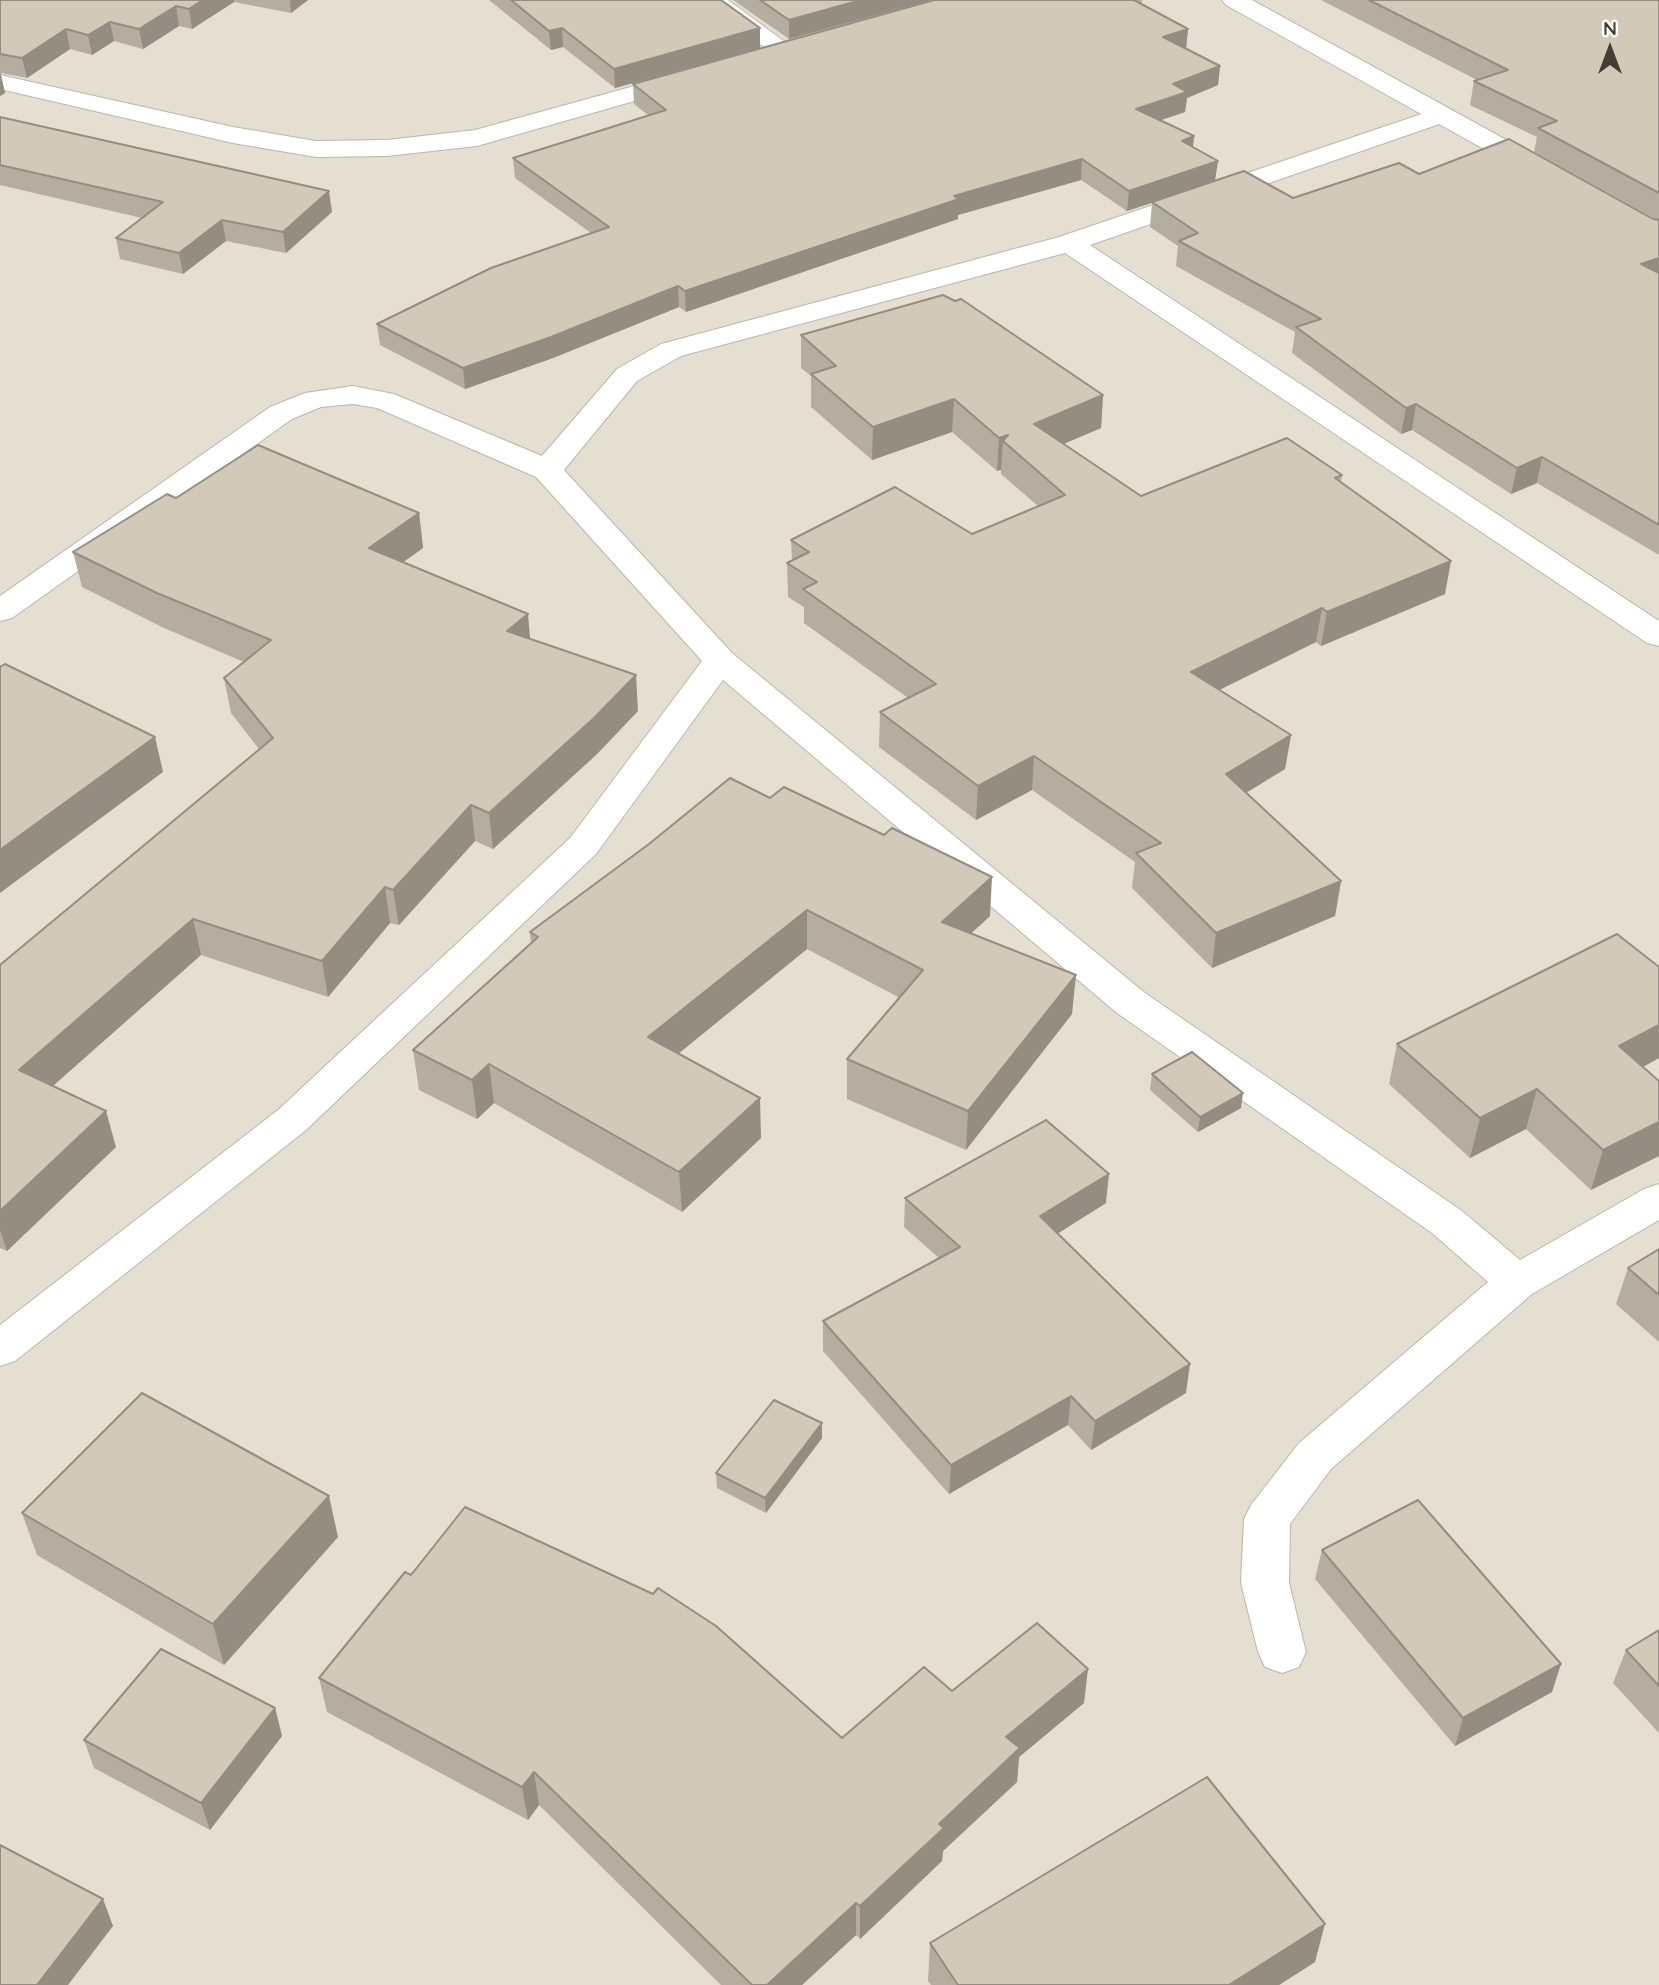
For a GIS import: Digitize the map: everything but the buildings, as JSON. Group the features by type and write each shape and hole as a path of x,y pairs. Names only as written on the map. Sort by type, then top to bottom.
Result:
{"street":[{"path":"712,0 784,50"},
{"path":"1234,0 1562,182"},
{"path":"758,58 810,43"},
{"path":"0,82 233,135 316,149 375,149 477,138 704,73"},
{"path":"547,470 627,375 671,350 1069,243 1442,115"},
{"path":"1069,243 1659,636"},
{"path":"0,611 281,413 315,399 353,395 384,401 547,470 720,660 1131,1003 1447,1222 1517,1282"},
{"path":"0,1349 292,1120 583,846 720,660"},
{"path":"1282,1652 1265,1583 1268,1519 1315,1456 1517,1282 1659,1200"}],"shaded area":[{"path":"0,0 1659,0 1659,1985 0,1985"}]}
